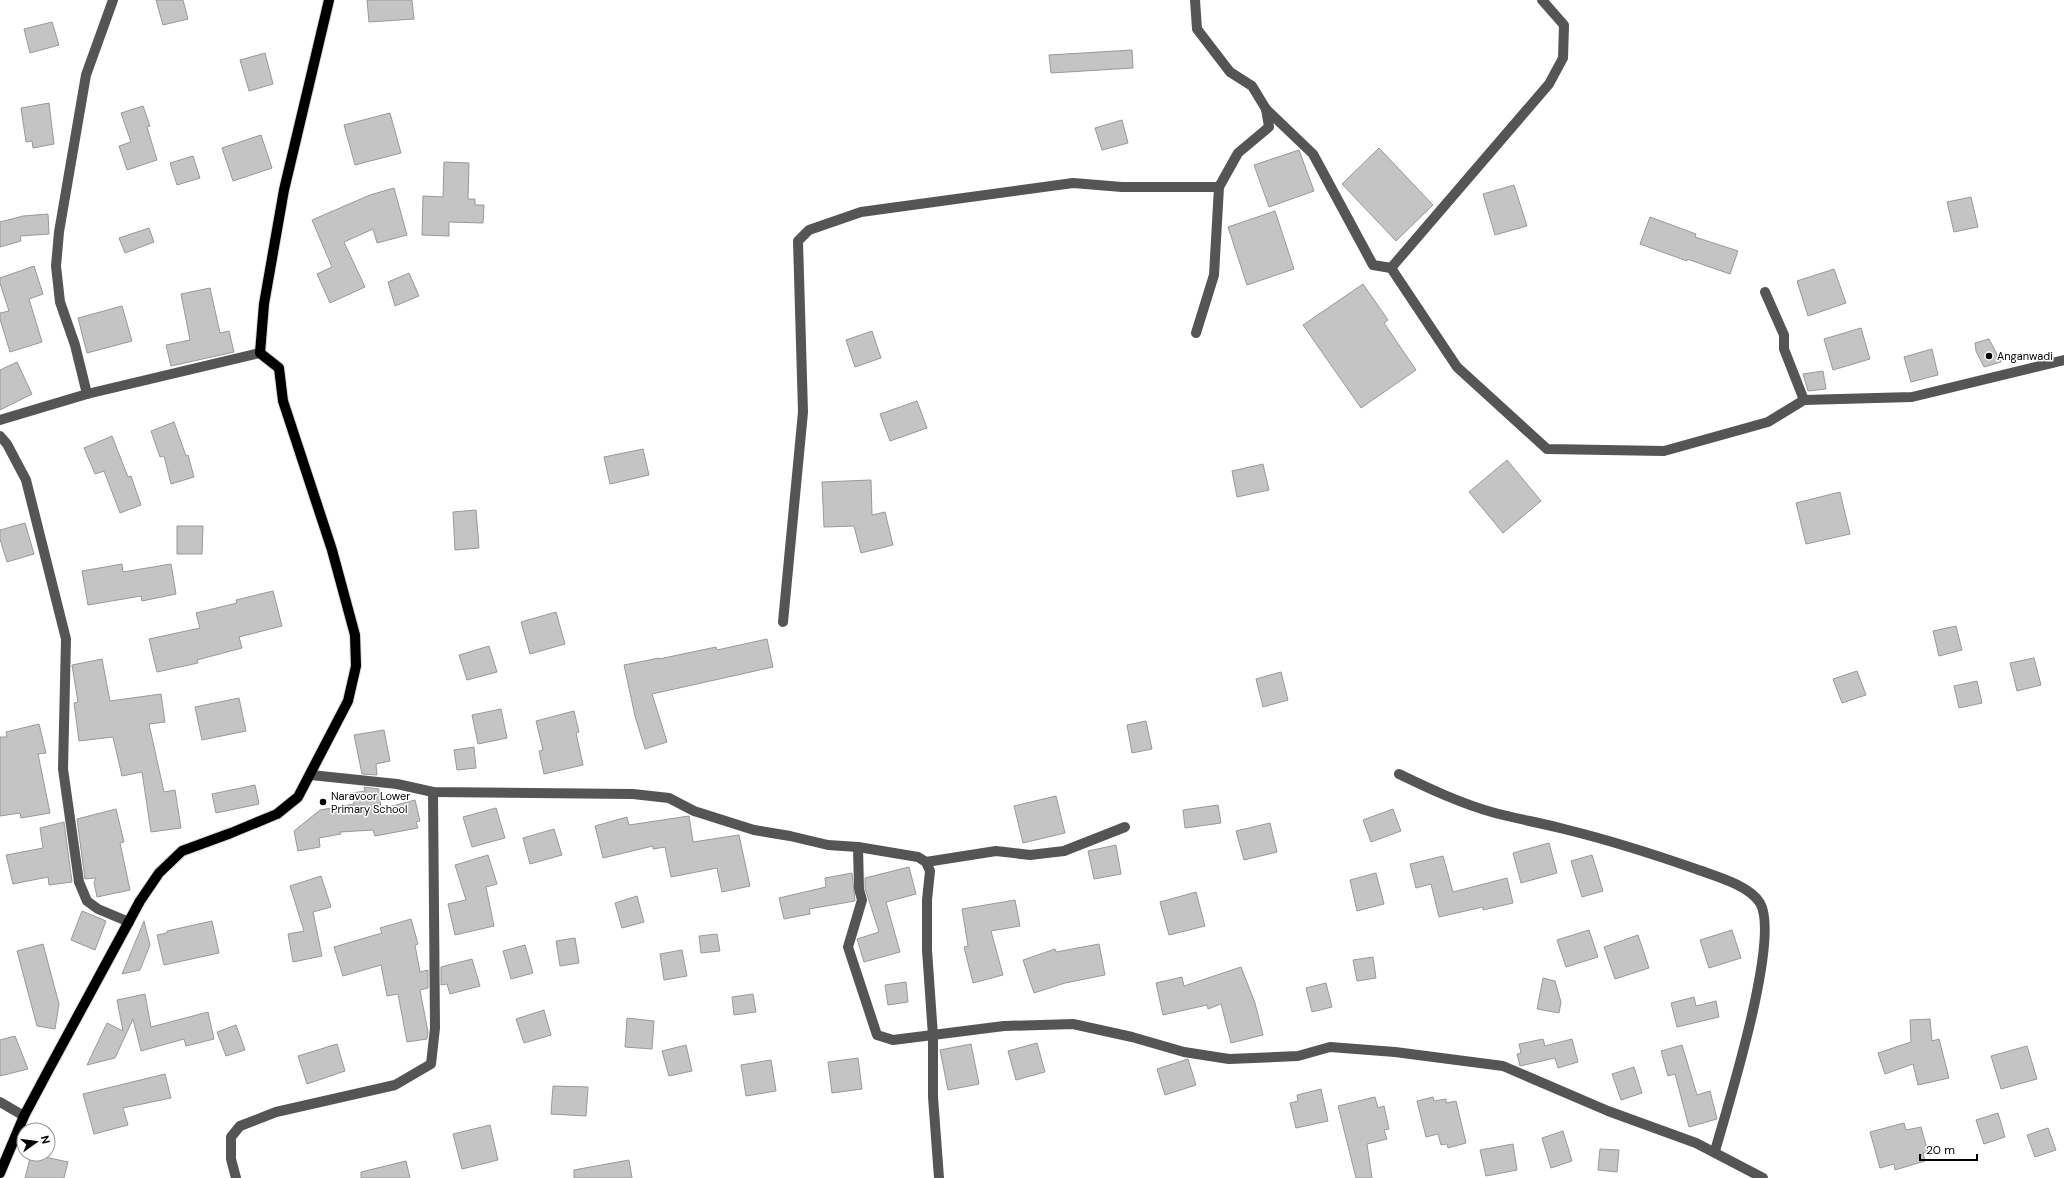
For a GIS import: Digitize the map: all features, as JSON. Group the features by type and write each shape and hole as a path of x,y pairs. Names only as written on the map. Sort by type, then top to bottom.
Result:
{"main road":[{"path":"0,1173 24,1116 129,922 159,873 182,851 277,814 298,797 311,775 348,701 356,666 355,635 332,550 283,401 279,368 260,353 264,304 284,190 329,0"}],"street":[{"path":"87,394 75,345 60,302 56,266 59,232 86,75 113,0"},
{"path":"1195,0 1197,29 1230,72 1252,86 1266,109 1313,154 1373,265 1391,268 1457,367 1547,449 1664,451 1768,422 1804,400 1912,398 2064,360"},
{"path":"1391,268 1550,84 1564,58 1564,25 1542,0"},
{"path":"1196,333 1214,275 1219,187 1238,153 1269,128 1266,109"},
{"path":"784,622 803,412 798,241 809,230 861,212 1073,183 1122,187 1219,187"},
{"path":"1765,292 1784,335 1784,349 1804,400"},
{"path":"0,420 87,394 260,353"},
{"path":"0,436 7,444 26,480 66,639 63,769 79,882 87,901 98,909 129,922"},
{"path":"1400,774 1424,786 1493,812 1646,851 1734,883 1750,893 1760,903 1765,918 1766,939 1753,1011 1715,1151"},
{"path":"311,775 397,784 433,792 633,794 669,798 694,811 754,830 790,836 828,845 898,852 918,857 926,862 930,871 927,900 928,950 933,1036 933,1097 939,1178"},
{"path":"236,1178 231,1159 231,1137 240,1126 276,1112 395,1085 430,1064 435,1028 433,792"},
{"path":"926,862 996,851 1030,855 1064,851 1125,827"},
{"path":"858,847 859,889 862,900 848,947 877,1035 892,1040 901,1040 1004,1026 1072,1024 1132,1037 1184,1052 1229,1059 1298,1056 1330,1047 1395,1052 1503,1066 1608,1111 1715,1151 1763,1178"},
{"path":"0,1102 24,1116"}],"building":[{"path":"156,0 183,0 188,19 163,25"},
{"path":"367,0 412,0 414,19 369,22"},
{"path":"52,22 59,45 30,53 24,29"},
{"path":"1132,50 1133,68 1051,73 1049,55"},
{"path":"265,53 273,84 249,91 240,60"},
{"path":"49,103 54,144 33,148 32,141 26,142 21,108"},
{"path":"143,106 150,126 147,127 157,160 127,170 119,146 131,142 121,113"},
{"path":"390,113 401,153 355,165 344,125"},
{"path":"1122,120 1128,143 1102,150 1095,128"},
{"path":"261,135 272,168 233,181 222,148"},
{"path":"1379,148 1433,205 1396,241 1342,184"},
{"path":"1299,150 1314,191 1269,207 1254,165"},
{"path":"193,156 200,178 177,185 170,163"},
{"path":"444,162 469,163 468,199 475,199 475,205 484,205 483,223 449,222 449,236 422,235 423,196 443,197"},
{"path":"1514,185 1527,226 1495,235 1483,194"},
{"path":"394,188 407,235 377,243 373,229 344,242 365,287 330,303 317,274 332,267 312,220 370,195"},
{"path":"1971,197 1978,227 1954,232 1947,202"},
{"path":"1275,211 1294,269 1247,285 1228,227"},
{"path":"48,214 49,234 20,236 21,241 0,247 0,222 23,216"},
{"path":"1650,217 1696,234 1695,237 1738,251 1730,274 1687,259 1687,261 1640,244"},
{"path":"149,228 154,242 125,253 119,238"},
{"path":"34,266 43,294 29,299 42,342 10,352 0,319 0,313 9,311 0,283 0,278"},
{"path":"1834,269 1846,303 1808,316 1797,281"},
{"path":"409,273 419,296 395,306 388,282"},
{"path":"1363,284 1388,320 1384,323 1416,370 1361,408 1303,325"},
{"path":"210,288 220,333 229,331 234,352 171,366 166,345 190,340 181,294"},
{"path":"122,306 132,341 87,353 78,318"},
{"path":"1861,328 1870,359 1833,370 1824,339"},
{"path":"872,331 881,358 855,367 846,340"},
{"name":"Anganwadi","path":"1989,339 2001,362 1984,367 1976,351 1975,343"},
{"path":"1932,349 1938,375 1911,382 1904,357"},
{"path":"17,362 32,394 0,410 0,370"},
{"path":"1823,371 1826,389 1808,391 1803,374"},
{"path":"917,401 927,428 890,441 880,414"},
{"path":"174,422 186,456 188,455 194,477 171,484 164,456 160,457 151,431"},
{"path":"112,436 128,477 131,476 141,505 120,513 104,471 95,474 84,448"},
{"path":"643,449 649,475 610,484 604,457"},
{"path":"1507,460 1541,501 1503,533 1469,492"},
{"path":"1263,464 1269,490 1237,497 1232,471"},
{"path":"871,480 872,515 885,512 893,545 861,553 854,526 824,527 822,482"},
{"path":"1840,492 1850,534 1806,544 1796,503"},
{"path":"476,510 479,548 455,550 453,512"},
{"path":"25,523 34,554 7,562 0,539 0,530"},
{"path":"177,526 203,526 202,554 177,554"},
{"path":"122,564 123,572 171,564 176,594 142,601 141,596 88,605 82,571"},
{"path":"273,591 282,626 239,637 242,648 197,660 198,663 157,672 149,639 200,628 196,613 237,603 236,600"},
{"path":"556,612 565,644 530,654 521,622"},
{"path":"1956,626 1962,650 1939,656 1933,631"},
{"path":"767,639 773,667 652,694 667,742 645,749 635,716 624,665 716,647 717,650"},
{"path":"489,646 497,672 467,680 459,655"},
{"path":"2034,658 2041,685 2017,691 2010,663"},
{"path":"102,659 110,701 161,694 165,722 149,724 164,792 175,790 181,828 151,832 142,772 122,776 113,737 79,741 74,703 78,702 72,665"},
{"path":"1857,671 1866,695 1842,703 1833,679"},
{"path":"1281,672 1288,700 1263,707 1256,679"},
{"path":"1977,681 1982,703 1959,708 1954,686"},
{"path":"239,698 246,731 202,740 195,707"},
{"path":"501,709 507,738 478,744 472,715"},
{"path":"574,711 579,732 576,733 583,765 544,774 539,751 543,750 536,721"},
{"path":"1146,721 1152,749 1132,753 1127,725"},
{"path":"39,724 46,753 38,754 50,813 21,818 20,813 0,816 0,737 7,737 6,732"},
{"path":"384,730 390,761 376,764 377,775 362,774 354,735"},
{"path":"474,747 476,768 457,770 454,750"},
{"path":"255,785 259,804 216,813 212,794"},
{"path":"364,787 379,789 381,809 415,800 420,821 416,822 418,828 375,836 373,830 340,832 341,834 319,838 320,847 298,851 294,831 320,810 354,804 353,793 365,791"},
{"path":"1056,796 1065,833 1023,843 1014,806"},
{"path":"1218,805 1221,823 1185,828 1183,810"},
{"path":"496,808 505,838 472,847 463,817"},
{"path":"116,809 124,842 120,843 130,890 97,897 94,882 96,878 85,879 77,819"},
{"path":"1393,809 1401,831 1371,842 1363,820"},
{"path":"689,816 693,842 739,835 750,886 722,892 717,868 671,877 665,847 653,849 653,846 603,858 595,826 627,817 629,825"},
{"path":"64,822 72,882 49,885 48,877 13,884 6,855 43,848 40,828"},
{"path":"1270,823 1277,852 1244,860 1236,831"},
{"path":"554,829 562,855 530,864 523,838"},
{"path":"1549,843 1557,873 1521,883 1513,853"},
{"path":"1116,845 1121,874 1094,879 1088,851"},
{"path":"488,855 497,884 486,887 494,926 455,935 448,904 466,900 455,865"},
{"path":"1592,855 1603,891 1582,897 1571,861"},
{"path":"1443,856 1453,892 1507,878 1513,903 1483,910 1483,907 1439,917 1431,884 1416,888 1410,864"},
{"path":"909,867 916,894 886,902 900,952 864,962 857,939 879,932 865,888 865,878"},
{"path":"852,873 855,901 809,909 810,914 784,919 779,898 826,887 825,878"},
{"path":"1376,873 1384,904 1357,911 1350,880"},
{"path":"321,876 331,907 313,912 322,956 293,962 288,934 304,931 290,886"},
{"path":"1196,892 1205,926 1169,935 1160,902"},
{"path":"637,896 644,922 622,928 615,903"},
{"path":"1015,900 1020,926 991,931 1003,975 973,983 964,947 968,946 962,909"},
{"path":"82,911 106,921 95,950 71,940"},
{"path":"411,919 418,944 415,945 420,972 428,970 428,988 420,990 428,1032 427,1039 407,1042 398,994 387,996 381,965 343,976 334,947 382,933 380,928"},
{"path":"144,921 150,945 140,970 122,974"},
{"path":"212,921 219,953 164,965 157,935 167,933 167,931"},
{"path":"1589,930 1598,957 1566,967 1557,940"},
{"path":"1732,930 1741,958 1709,968 1700,940"},
{"path":"717,934 720,951 701,953 699,936"},
{"path":"1638,935 1649,968 1615,979 1604,947"},
{"path":"575,938 579,963 560,966 556,941"},
{"path":"43,944 59,1004 55,1029 37,1026 17,951"},
{"path":"1099,944 1105,975 1065,983 1034,993 1023,960 1055,949 1056,952"},
{"path":"525,945 533,973 511,979 503,951"},
{"path":"682,950 687,976 664,980 660,954"},
{"path":"1373,957 1376,978 1357,981 1353,960"},
{"path":"472,959 480,986 450,994 447,984 441,985 441,967"},
{"path":"1241,967 1255,1003 1263,1035 1231,1043 1221,1004 1208,1009 1207,1005 1163,1015 1156,983 1182,977 1184,986"},
{"path":"1543,978 1555,981 1561,1002 1559,1013 1537,1009"},
{"path":"906,982 908,1002 888,1005 885,985"},
{"path":"1326,983 1332,1007 1312,1012 1306,988"},
{"path":"145,994 151,1027 208,1012 214,1039 186,1046 184,1039 141,1051 133,1019 115,1058 87,1065 107,1023 123,1031 117,1000"},
{"path":"753,994 756,1012 734,1015 732,997"},
{"path":"1694,997 1696,1006 1716,1001 1719,1017 1677,1027 1671,1003"},
{"path":"544,1010 551,1035 524,1043 516,1019"},
{"path":"627,1018 654,1021 652,1049 625,1047"},
{"path":"1930,1019 1932,1041 1939,1039 1949,1078 1918,1085 1913,1064 1885,1074 1878,1053 1911,1042 1910,1020"},
{"path":"236,1025 245,1050 226,1056 217,1032"},
{"path":"15,1036 28,1069 0,1076 0,1040"},
{"path":"1543,1039 1545,1046 1572,1039 1578,1062 1558,1068 1555,1058 1520,1066 1517,1054 1521,1053 1519,1044"},
{"path":"1037,1043 1045,1072 1016,1080 1008,1051"},
{"path":"337,1044 345,1071 307,1084 298,1056"},
{"path":"971,1044 979,1084 948,1090 940,1050"},
{"path":"686,1045 692,1071 669,1076 662,1051"},
{"path":"1682,1045 1697,1095 1710,1091 1717,1119 1689,1127 1675,1074 1668,1076 1661,1051"},
{"path":"2027,1046 2037,1079 2001,1089 1991,1056"},
{"path":"858,1058 862,1089 832,1093 828,1062"},
{"path":"1188,1059 1196,1085 1165,1095 1157,1069"},
{"path":"771,1060 776,1091 746,1096 741,1065"},
{"path":"1634,1067 1642,1093 1621,1100 1612,1074"},
{"path":"165,1074 171,1098 123,1108 128,1125 94,1134 83,1094"},
{"path":"553,1086 588,1087 586,1116 551,1114"},
{"path":"1321,1089 1328,1121 1296,1128 1290,1103 1298,1101 1297,1095"},
{"path":"1375,1097 1378,1108 1384,1106 1389,1129 1384,1130 1387,1139 1367,1144 1372,1178 1356,1178 1338,1106"},
{"path":"1433,1097 1434,1101 1446,1099 1446,1103 1456,1101 1466,1143 1448,1148 1447,1144 1441,1145 1438,1134 1426,1137 1417,1101"},
{"path":"1998,1113 2005,1137 1984,1144 1976,1120"},
{"path":"1904,1123 1906,1130 1921,1127 1928,1152 1923,1153 1925,1161 1895,1170 1894,1164 1880,1168 1870,1132"},
{"path":"490,1125 498,1160 462,1169 453,1134"},
{"path":"2048,1128 2056,1150 2035,1157 2027,1135"},
{"path":"1563,1131 1572,1161 1551,1168 1542,1138"},
{"path":"1513,1144 1517,1170 1486,1176 1480,1150"},
{"path":"1600,1149 1619,1150 1617,1172 1598,1170"},
{"path":"56,1159 68,1162 64,1178 25,1178 29,1162 56,1162"},
{"path":"629,1160 632,1178 574,1178 574,1170"},
{"path":"406,1161 410,1178 361,1178 361,1172"}],"place":[{"name":"Anganwadi","path":"1989,356"},
{"name":"Naravoor Lower Primary School","path":"323,802"}]}
